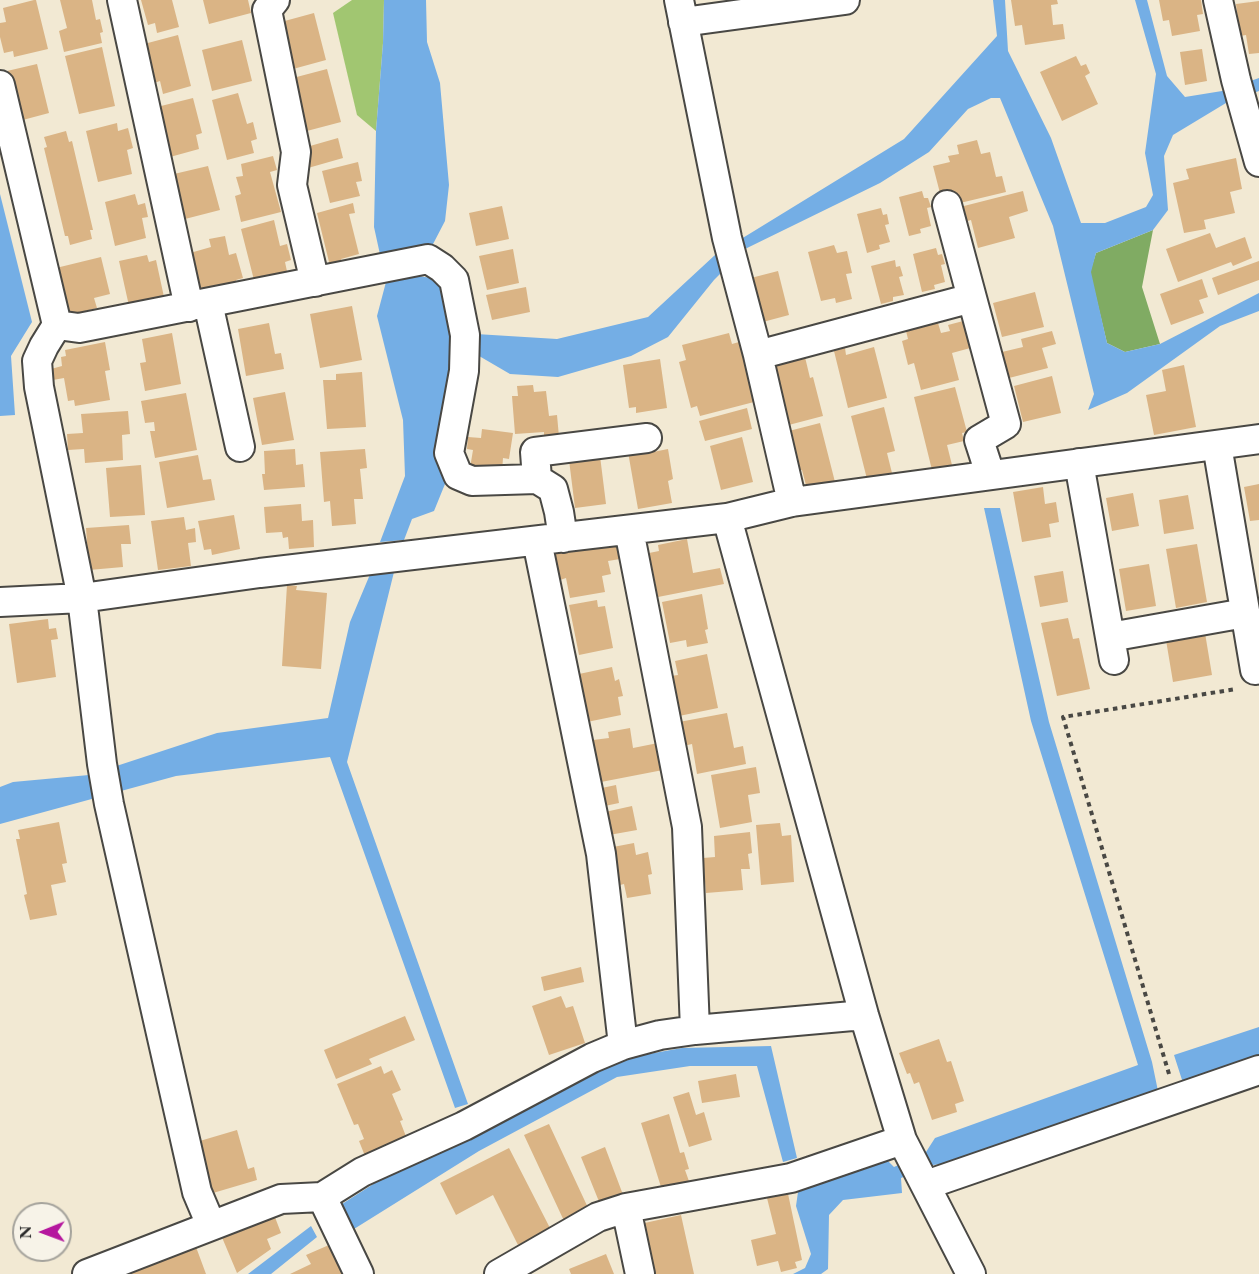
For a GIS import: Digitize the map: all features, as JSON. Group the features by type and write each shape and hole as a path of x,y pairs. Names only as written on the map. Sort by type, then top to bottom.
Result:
{"street":[{"path":"122,0 199,305 240,447"},
{"path":"275,0 267,10 296,152 292,185 315,282"},
{"path":"792,502 758,355 736,278 681,11 845,0"},
{"path":"1218,0 1259,162"},
{"path":"0,86 57,325 37,361 39,387 82,597 102,764 197,1192 211,1225"},
{"path":"947,205 1006,424 979,440 990,474"},
{"path":"57,325 79,328 428,260 442,268 454,280 465,348 449,453 458,475 472,481 537,478 553,489 559,512 550,540 601,854 623,1045"},
{"path":"758,355 972,298"},
{"path":"537,478 535,452 647,438"},
{"path":"0,602 82,597 260,573 727,518 792,502 1259,439"},
{"path":"1217,445 1245,613 1251,679"},
{"path":"1079,463 1112,649 1245,613"},
{"path":"727,518 864,1015 915,1164 971,1274"},
{"path":"629,530 687,826 695,1030"},
{"path":"330,1213 362,1172 471,1122 592,1058 623,1045 660,1035 695,1030 864,1015"},
{"path":"499,1274 598,1216 626,1208 797,1176 915,1164 1176,1098 1259,1070"},
{"path":"87,1274 281,1199 330,1213 358,1274"},
{"path":"626,1208 640,1274"}],"path":[{"path":"1176,1098 1063,717 1251,679"}],"green space":[{"path":"352,0 384,0 376,131 357,115 333,13"},
{"path":"1153,230 1142,287 1160,344 1125,352 1107,343 1090,272 1096,253"}],"water":[{"path":"384,0 426,0 427,42 440,83 449,185 445,221 432,246 418,253 418,276 432,278 447,294 476,334 557,339 648,317 715,255 904,139 997,36 993,0 1005,0 1008,51 1051,138 1081,223 1105,223 1146,207 1153,195 1145,153 1156,74 1135,0 1147,0 1167,76 1185,97 1222,91 1259,78 1259,91 1226,103 1173,135 1164,156 1168,210 1153,230 1096,253 1091,272 1107,343 1125,352 1160,344 1259,293 1259,311 1220,326 1127,393 1088,410 1094,394 1053,226 1000,98 991,98 968,109 929,152 880,183 745,249 714,280 668,337 631,356 558,377 510,374 474,353 439,440 445,484 434,511 412,519 404,540 380,542 405,476 403,420 377,316 386,282 395,278 381,259 374,227 376,131"},
{"path":"0,194 32,322 11,356 15,415 0,416"},
{"path":"984,508 1000,508 1049,722 1152,1062 1158,1091 949,1163 933,1165 901,1178 902,1193 843,1200 829,1215 828,1269 821,1274 793,1274 805,1268 811,1254 796,1206 798,1192 885,1158 894,1167 926,1152 935,1138 1138,1065 1031,721"},
{"path":"371,572 394,572 347,762 468,1104 455,1108 330,757 176,776 0,824 0,787 13,782 89,775 217,733 328,718 350,622"},
{"path":"1259,1027 1259,1059 1183,1083 1174,1055"},
{"path":"771,1046 797,1158 783,1162 757,1066 690,1066 617,1077 479,1151 354,1229 342,1204 375,1183 615,1060 682,1048"},
{"path":"311,1226 317,1237 271,1274 248,1274"}],"building":[{"path":"36,0 48,49 14,57 13,51 4,53 0,37 0,23 6,22 3,8"},
{"path":"60,0 92,0 96,20 100,19 103,32 100,33 102,43 64,52 59,31 67,28"},
{"path":"141,0 172,0 179,27 157,33 155,23 148,25"},
{"path":"203,0 248,0 251,13 209,24"},
{"path":"1011,0 1057,0 1058,4 1051,5 1053,25 1063,24 1065,39 1025,45 1022,25 1015,26"},
{"path":"1159,0 1201,0 1203,14 1197,15 1200,31 1172,36 1169,20 1163,21"},
{"path":"1259,1 1259,53 1249,54 1246,35 1240,36 1236,4"},
{"path":"314,13 326,60 293,69 281,22"},
{"path":"178,35 191,86 163,94 160,81 154,83 144,44"},
{"path":"242,40 252,81 212,91 202,50"},
{"path":"102,47 115,106 79,114 65,56"},
{"path":"1202,49 1207,81 1185,85 1180,52"},
{"path":"1076,56 1081,66 1086,64 1090,73 1085,76 1098,104 1062,121 1040,72"},
{"path":"37,64 49,113 19,121 7,71"},
{"path":"327,69 341,122 303,132 289,79"},
{"path":"238,93 247,124 253,122 257,139 251,141 254,153 227,160 212,100"},
{"path":"193,98 202,133 196,135 199,149 170,157 157,107"},
{"path":"117,123 118,131 128,128 133,148 127,150 132,174 98,182 86,131"},
{"path":"66,131 69,142 72,141 93,230 90,230 92,239 70,245 68,236 65,236 44,148 47,147 44,137"},
{"path":"338,138 343,158 308,168 303,148"},
{"path":"977,140 981,154 990,152 996,177 1002,176 1006,192 960,203 958,193 941,197 933,166 950,162 948,156 959,154 957,145"},
{"path":"273,156 277,170 270,172 281,212 241,222 235,196 241,194 236,177 243,176 241,164"},
{"path":"1236,158 1242,189 1230,192 1235,213 1204,220 1206,229 1184,233 1173,183 1189,179 1186,169"},
{"path":"358,162 362,181 356,182 360,196 330,203 322,171"},
{"path":"208,166 220,210 185,219 174,174"},
{"path":"922,191 931,207 927,208 931,226 920,229 921,233 909,236 899,197"},
{"path":"1023,191 1028,211 1009,217 1015,238 978,248 971,220 964,222 960,207"},
{"path":"135,194 138,205 145,203 148,217 142,218 146,238 115,246 105,202"},
{"path":"353,203 355,213 349,214 359,254 341,259 342,264 330,266 317,213"},
{"path":"502,206 509,239 476,246 469,213"},
{"path":"881,208 883,215 887,214 889,224 885,225 890,242 879,245 880,249 867,253 857,214"},
{"path":"274,220 280,246 287,244 291,260 285,262 288,276 255,284 241,229"},
{"path":"1210,233 1216,248 1245,237 1252,258 1233,266 1231,262 1178,282 1166,249"},
{"path":"225,236 229,255 236,253 243,278 236,280 238,289 200,292 190,253 211,247 209,239"},
{"path":"834,245 837,253 847,251 852,273 846,274 852,299 836,303 835,298 821,301 808,252"},
{"path":"936,248 938,255 942,254 945,264 941,265 945,282 934,285 935,289 922,292 913,254"},
{"path":"513,249 519,283 487,290 479,256"},
{"path":"147,255 149,262 156,260 164,297 129,306 119,261"},
{"path":"101,257 110,294 94,298 97,308 67,316 56,268"},
{"path":"895,260 896,267 900,266 903,276 899,277 904,295 893,297 893,301 881,304 871,266"},
{"path":"1259,261 1259,280 1218,295 1212,278"},
{"path":"778,271 789,315 759,323 747,279"},
{"path":"1202,279 1208,297 1199,300 1204,313 1171,325 1160,294"},
{"path":"526,287 530,312 492,320 486,295"},
{"path":"1035,292 1044,327 1002,337 993,303"},
{"path":"352,306 362,360 320,368 310,314"},
{"path":"967,320 974,347 952,353 959,380 921,390 914,363 908,365 902,341 908,339 906,331 938,323 941,333 950,331 948,325"},
{"path":"269,323 275,354 281,353 284,369 246,376 238,329"},
{"path":"1052,331 1056,344 1042,348 1048,368 1009,378 1002,352 1023,347 1021,339"},
{"path":"172,333 181,384 145,391 140,363 146,362 142,339"},
{"path":"729,333 732,344 739,342 754,402 700,416 697,406 691,408 679,362 686,360 682,345"},
{"path":"105,342 110,370 105,371 110,400 75,406 74,400 68,401 64,378 53,380 51,369 62,366 61,357 66,356 65,350"},
{"path":"874,347 887,398 848,408 834,351 845,348 846,355"},
{"path":"805,357 810,378 813,377 823,416 781,427 773,365"},
{"path":"660,359 667,408 636,413 636,407 629,408 623,365"},
{"path":"1184,365 1196,427 1154,435 1146,395 1166,391 1162,370"},
{"path":"362,372 366,427 327,429 323,380 336,380 336,374"},
{"path":"1052,376 1061,413 1023,422 1014,386"},
{"path":"533,385 534,392 546,391 549,416 557,415 559,437 544,438 544,432 515,434 512,396 518,396 517,386"},
{"path":"955,387 967,432 962,433 964,441 947,445 952,465 932,470 914,397"},
{"path":"285,392 294,440 262,445 253,398"},
{"path":"186,393 197,450 155,458 150,431 155,431 154,422 145,423 141,401"},
{"path":"884,407 895,451 887,453 892,473 867,479 851,416"},
{"path":"747,408 752,429 705,441 699,421"},
{"path":"128,411 130,434 122,435 123,460 85,463 84,449 68,450 67,434 83,433 81,414"},
{"path":"820,423 835,482 807,489 802,470 795,472 785,432"},
{"path":"482,429 513,433 509,459 503,458 502,472 470,468 473,450 467,449 468,437 481,438"},
{"path":"742,437 753,482 721,490 710,446"},
{"path":"652,448 653,452 668,449 673,479 668,481 672,503 638,509 628,452"},
{"path":"295,449 296,465 303,464 305,487 264,490 262,474 265,474 264,451"},
{"path":"365,449 367,468 360,469 363,499 354,499 356,524 332,526 330,501 324,502 320,452"},
{"path":"198,455 203,480 211,479 215,500 167,508 159,462"},
{"path":"600,456 606,504 575,508 569,460"},
{"path":"141,465 145,515 110,517 106,468"},
{"path":"1259,484 1259,520 1250,521 1244,487"},
{"path":"1043,487 1045,504 1056,502 1059,522 1049,524 1051,537 1022,542 1013,492"},
{"path":"1133,493 1139,526 1112,531 1106,498"},
{"path":"1188,495 1194,529 1164,534 1159,500"},
{"path":"301,504 302,521 313,520 314,547 289,549 288,537 283,538 282,532 266,533 264,507"},
{"path":"234,515 240,549 212,555 211,549 204,550 198,521"},
{"path":"184,517 186,530 195,528 196,542 188,543 191,566 158,570 151,521"},
{"path":"129,525 131,544 121,544 123,567 89,570 86,528"},
{"path":"687,539 693,573 720,568 724,584 658,597 649,553 659,551 658,545"},
{"path":"617,542 620,559 608,561 611,574 602,576 605,592 570,598 566,578 560,580 555,554"},
{"path":"1197,544 1207,602 1176,608 1166,549"},
{"path":"1149,564 1156,606 1126,611 1119,569"},
{"path":"1063,571 1068,602 1040,607 1034,576"},
{"path":"287,585 297,586 296,590 327,593 321,669 282,666"},
{"path":"702,594 708,643 687,647 686,640 670,643 662,602"},
{"path":"597,600 598,607 605,606 613,648 579,655 569,605"},
{"path":"1068,618 1073,639 1079,638 1090,689 1057,696 1041,623"},
{"path":"48,619 49,629 56,628 58,639 51,640 56,677 17,683 9,624"},
{"path":"1205,633 1212,675 1173,682 1166,640"},
{"path":"707,654 718,708 679,716 671,676 678,675 675,661"},
{"path":"612,667 615,681 619,679 623,696 618,697 621,715 587,722 579,674"},
{"path":"727,713 734,748 743,746 746,764 697,774 692,744 683,746 679,722"},
{"path":"630,728 633,748 658,743 663,770 601,782 593,740 609,738 608,732"},
{"path":"756,767 760,793 748,795 752,822 720,828 711,775"},
{"path":"616,785 619,803 600,807 597,789"},
{"path":"632,806 637,830 609,835 605,812"},
{"path":"59,822 67,863 62,864 66,882 51,885 57,915 30,920 16,839 20,839 18,830"},
{"path":"780,823 782,836 791,835 794,882 761,885 756,825"},
{"path":"750,832 752,853 748,854 750,869 741,869 743,890 706,893 703,858 715,857 714,836"},
{"path":"634,843 636,855 648,852 652,874 648,875 651,894 627,898 624,884 620,885 613,847"},
{"path":"581,967 584,982 544,991 541,977"},
{"path":"561,996 566,1008 573,1006 585,1043 549,1055 532,1006"},
{"path":"405,1016 415,1040 369,1059 372,1064 336,1079 324,1050"},
{"path":"939,1039 947,1062 951,1061 964,1101 955,1104 957,1112 932,1120 919,1082 914,1084 910,1073 907,1074 899,1053"},
{"path":"381,1066 384,1074 392,1070 401,1090 392,1094 403,1120 400,1121 407,1139 365,1156 359,1141 364,1139 358,1124 354,1125 337,1084"},
{"path":"736,1074 740,1097 702,1103 698,1081"},
{"path":"689,1092 696,1115 704,1112 712,1140 689,1147 673,1097"},
{"path":"669,1114 680,1153 684,1152 689,1169 685,1170 690,1184 673,1189 671,1184 661,1187 641,1123"},
{"path":"549,1124 590,1212 565,1223 524,1135"},
{"path":"237,1130 248,1169 254,1167 257,1180 213,1193 206,1170 193,1143"},
{"path":"605,1147 625,1200 602,1209 581,1157"},
{"path":"509,1148 550,1228 518,1245 493,1195 456,1215 440,1183"},
{"path":"787,1189 802,1260 795,1262 797,1268 781,1272 778,1261 757,1266 751,1240 776,1234 766,1194"},
{"path":"273,1212 281,1233 267,1239 271,1249 237,1273 221,1235"},
{"path":"681,1215 694,1274 652,1274 640,1224"},
{"path":"329,1245 343,1274 290,1274 311,1264 306,1255"},
{"path":"196,1247 206,1274 126,1274"},
{"path":"606,1254 614,1274 571,1274 569,1269"}]}
